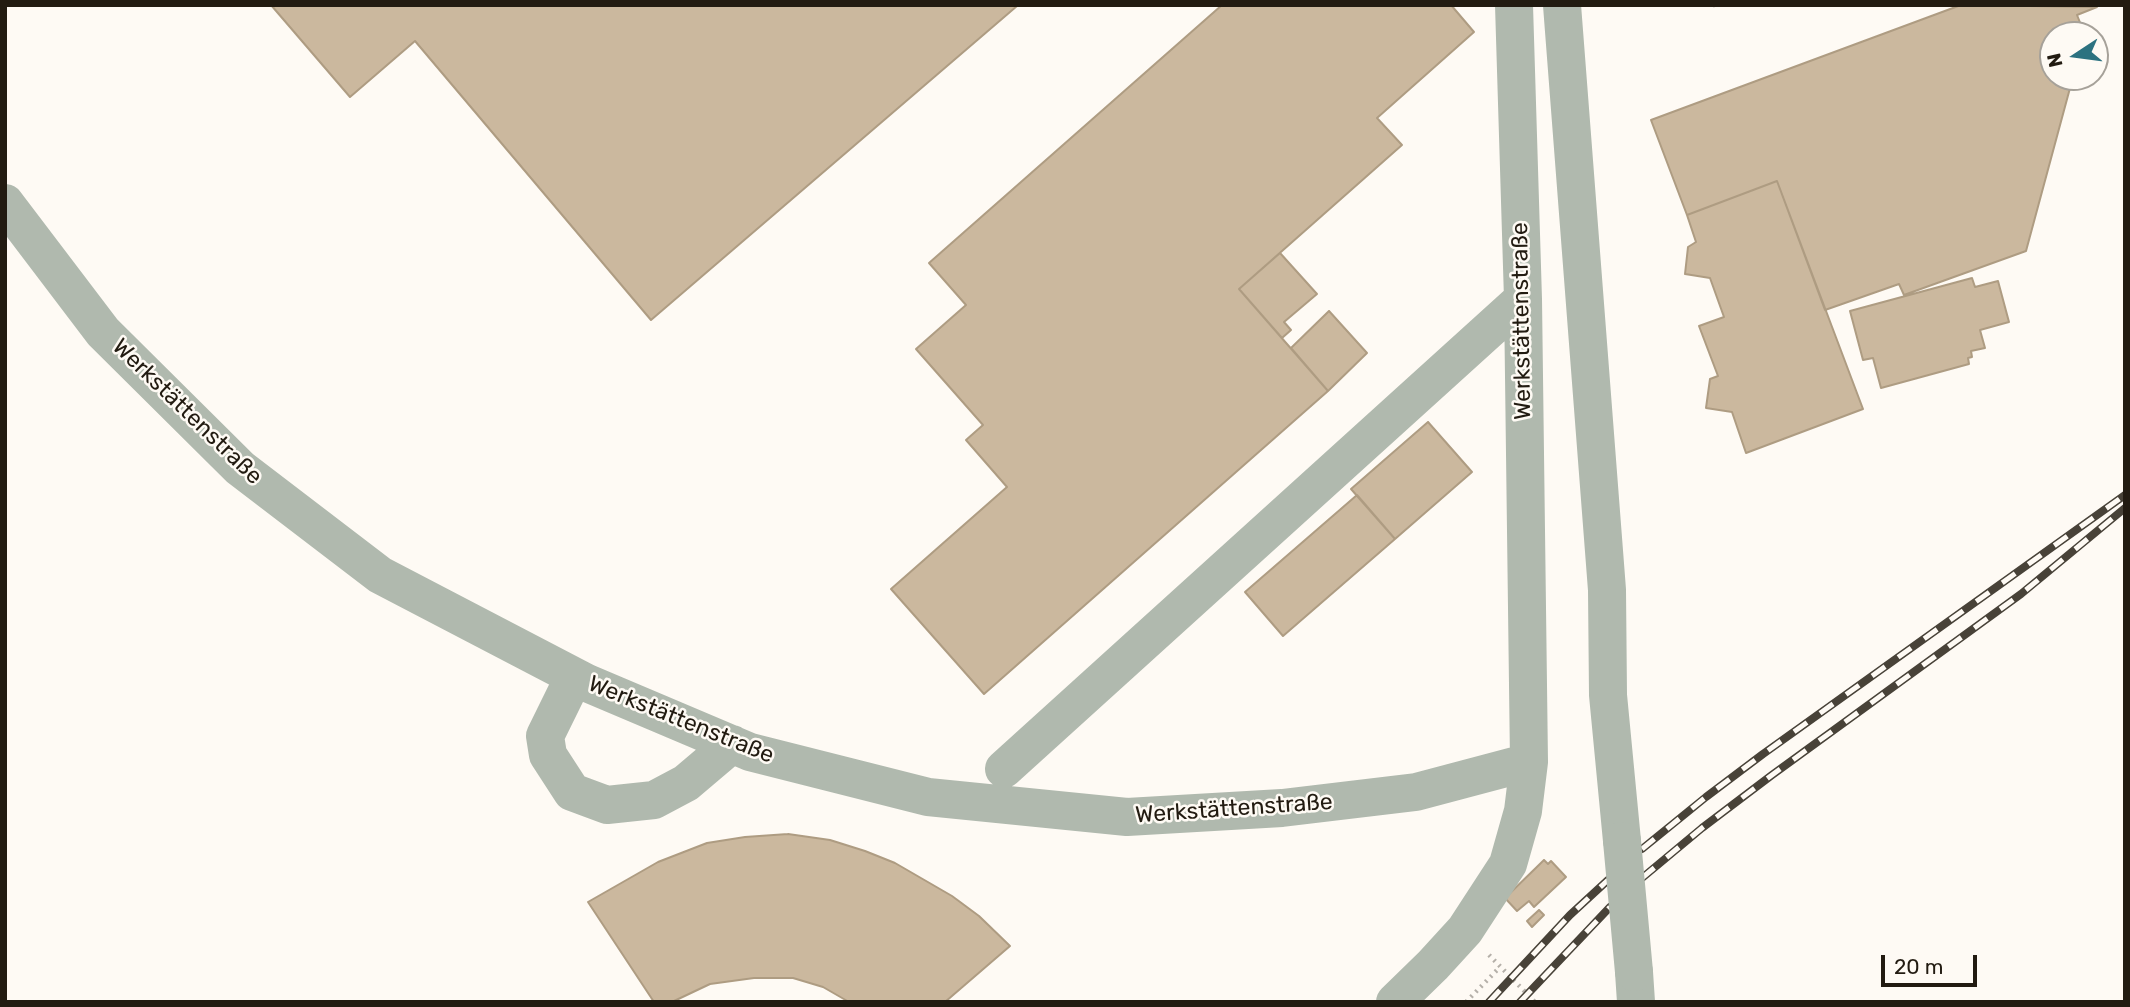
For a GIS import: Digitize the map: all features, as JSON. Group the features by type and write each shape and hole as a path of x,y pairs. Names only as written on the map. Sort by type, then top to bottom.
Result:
{"street":[{"name":"Werkstättenstraße","path":"1395,1002 1465,930 1508,864 1522,820 1529,762 1522,299 1514,5"},
{"path":"1562,5 1607,590 1608,695 1635,987"},
{"name":"Werkstättenstraße","path":"5,203 103,332 240,468 380,575 574,677 750,752 928,797 1127,817 1282,808 1416,792 1529,762"},
{"path":"1004,769 1522,299"},
{"path":"574,677 545,737 548,755 572,792 607,805 654,800 686,783 732,744"}],"path":[{"path":"1466,1002 1500,967"},
{"path":"1505,972 1535,1002"}],"building":[{"path":"271,5 1017,6 651,320 415,41 350,97"},
{"path":"1222,5 1451,5 1474,32 1377,118 1402,145 1239,289 1328,391 984,694 891,589 1007,487 966,440 983,425 916,349 966,305 929,263"},
{"path":"1961,5 2097,7 2077,15 2079,21 2039,21 2039,91 2069,91 2026,251 1904,295 1899,284 1825,310 1777,181 1687,215 1651,120"},
{"path":"1777,181 1863,409 1746,453 1732,412 1706,408 1710,379 1718,376 1699,326 1724,317 1710,278 1685,274 1688,247 1696,242 1687,215"},
{"path":"1280,253 1317,294 1284,322 1291,330 1282,338 1239,289"},
{"path":"1972,278 1975,287 1998,281 2009,322 1980,330 1985,348 1971,351 1969,364 1881,388 1873,358 1863,360 1850,311"},
{"path":"1329,311 1367,353 1328,391 1291,348"},
{"path":"1428,422 1472,472 1395,539 1351,489"},
{"path":"1357,495 1395,539 1283,636 1245,592"},
{"path":"788,834 830,840 895,863 952,896 979,916 1010,946 945,1002 849,1002 823,987 793,978 754,978 710,984 672,1002 654,1002 588,902 658,862 707,843"},
{"path":"1544,860 1548,864 1551,861 1566,877 1534,907 1529,901 1517,911 1505,898"},
{"path":"1539,910 1544,915 1532,927 1527,921"}],"railway":[{"path":"1642,849 1763,754 2125,495"},
{"path":"1642,878 1772,775 2021,594 2125,508"},
{"path":"1489,1002 1570,915 1608,880"},
{"path":"1520,1002 1610,907"}]}
